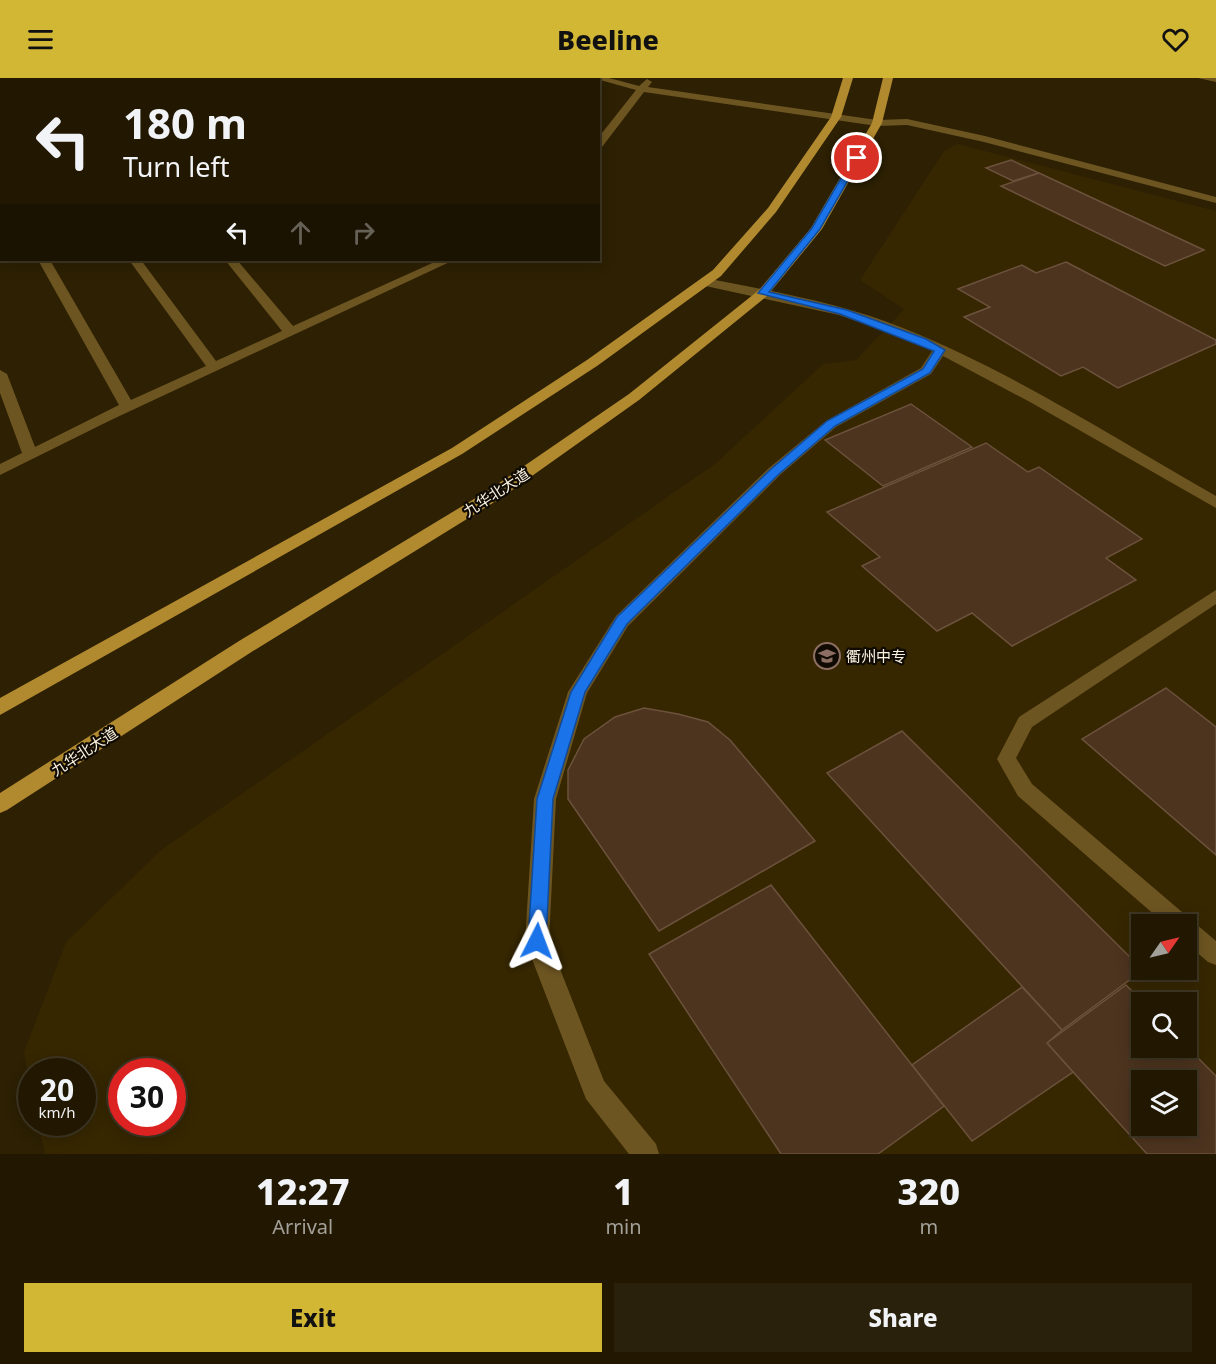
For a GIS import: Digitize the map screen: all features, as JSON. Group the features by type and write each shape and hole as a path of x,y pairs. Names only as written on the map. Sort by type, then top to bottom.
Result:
{"main road":[{"path":"0,707 457,452 592,363 705,282 717,273 772,210 836,117 848,78"},
{"name":"九华北大道","path":"0,804 246,646 495,494 634,397 763,293 816,229 877,123 888,78"}],"street":[{"path":"600,142 650,78"},
{"path":"1203,78 1216,79"},
{"path":"600,79 641,89 877,123 907,122 985,139 1216,200"},
{"path":"45,261 128,408"},
{"path":"136,261 214,368"},
{"path":"232,261 291,333"},
{"path":"0,470 445,261"},
{"path":"705,282 843,312 923,341 1216,502"},
{"path":"646,1154 595,1090 537,941 545,799 578,692 622,621 775,471 831,424 926,371 940,350"},
{"path":"0,374 30,455"}],"lane":[{"path":"1168,914 1025,790 1006,759 1024,722 1216,596"},
{"path":"1197,939 1216,955"}],"shaded area":[{"name":"衢州中专","path":"958,144 1216,211 1216,1154 45,1154 41,1136 96,1136 96,1058 25,1058 24,1052 66,942 161,850 716,463 823,364 856,360 904,309 860,280 944,151"}],"building":[{"path":"1011,160 1039,173 1013,181 986,168"},
{"path":"1039,173 1204,250 1165,266 1001,186"},
{"path":"1066,262 1216,340 1216,344 1118,388 1083,367 1061,376 964,317 990,307 958,289 1022,265 1036,273"},
{"path":"911,404 972,447 883,486 825,440"},
{"path":"986,443 1028,472 1039,467 1142,539 1106,558 1136,580 1012,646 972,613 937,631 862,566 880,557 827,512"},
{"path":"1166,688 1216,727 1216,855 1082,739"},
{"path":"644,708 708,722 730,740 815,841 659,931 568,799 568,770 584,739 615,717"},
{"path":"902,731 1131,958 1131,979 1062,1030 827,773"},
{"path":"771,885 944,1106 878,1154 781,1154 649,954"},
{"path":"1126,985 1133,992 1131,992 1131,1058 1197,1057 1216,1076 1216,1154 1147,1154 1047,1043"},
{"path":"1022,987 1062,1030 1047,1043 1073,1072 972,1141 912,1065"}],"place":[{"name":"衢州中专","path":"827,656"}],"route":[{"path":"537,941 545,799 578,692 622,621 775,471 831,424 926,371 940,350 923,341 843,312 763,293 816,229 857,158"}]}
